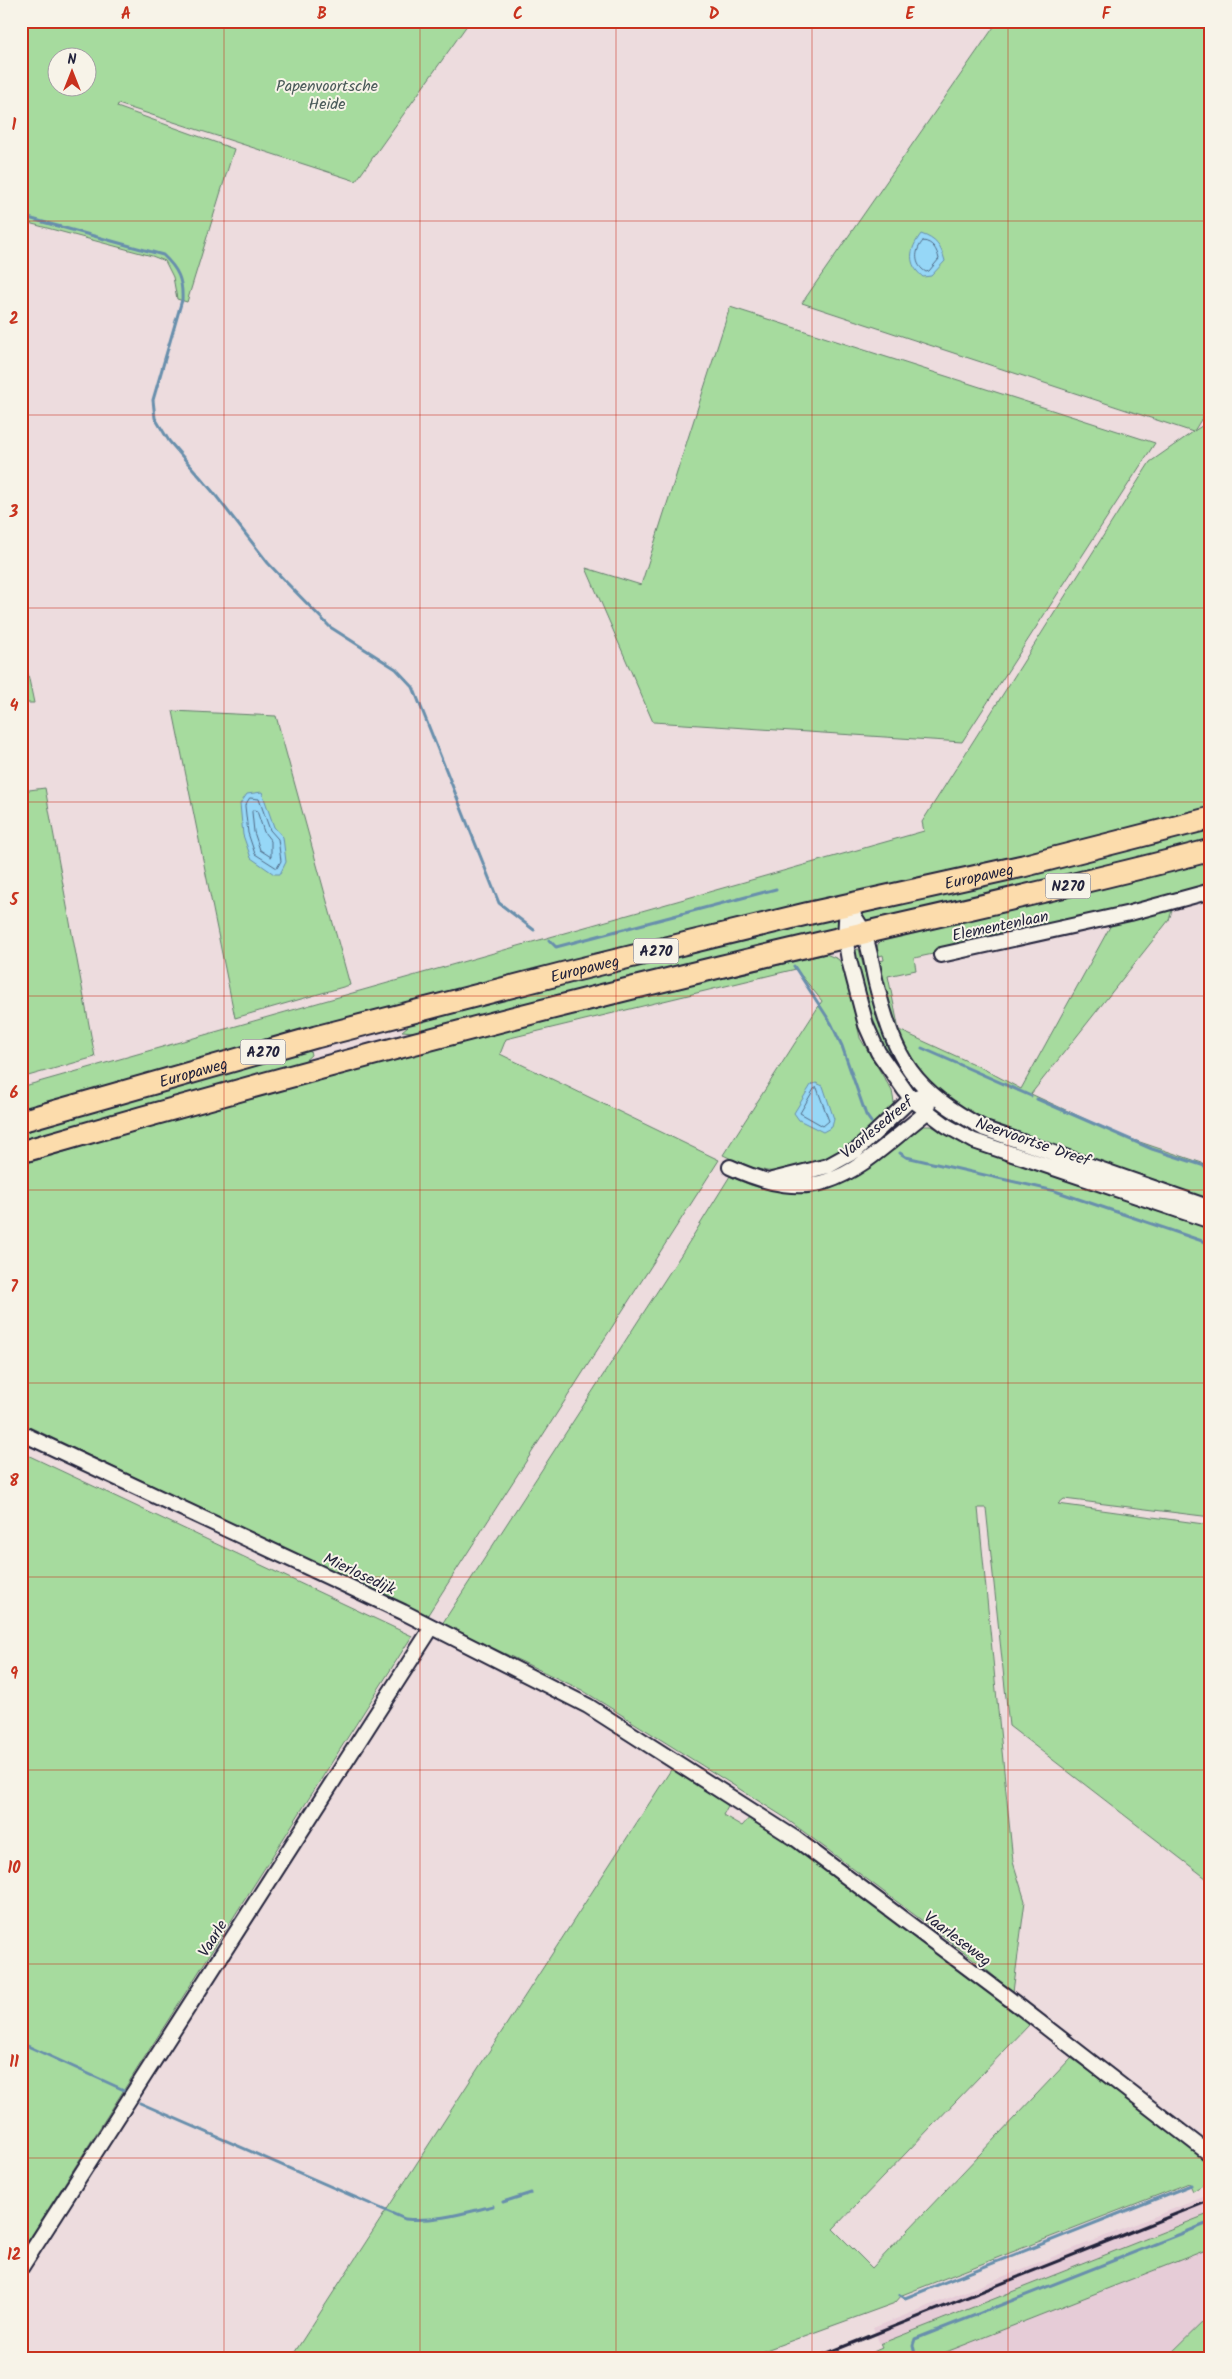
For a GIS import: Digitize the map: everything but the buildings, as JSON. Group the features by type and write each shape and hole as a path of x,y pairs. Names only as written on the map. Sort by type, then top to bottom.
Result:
{"highway":[{"name":"Europaweg","path":"21,1121 326,1034 576,970 847,905 1023,866 1211,818"},
{"name":"Europaweg","path":"21,1152 497,1021 854,934 1137,870 1211,850"}],"street":[{"name":"Elementenlaan","path":"941,955 1130,913 1211,891"},
{"name":"Neervoortse Dreef","path":"847,905 854,934 887,1028 908,1068 929,1093 956,1113 984,1129 1211,1208"},
{"name":"Neervoortse Dreef","path":"854,934 866,1025 889,1071 911,1099 927,1112 974,1141 1211,1221"},
{"name":"Vaarlesedreef","path":"730,1167 768,1181 793,1187 833,1181 859,1166 927,1112 929,1093 911,1099 857,1150 850,1154 828,1166 768,1181"},
{"name":"Mierlosedijk","path":"21,1433 432,1627 588,1706 676,1762"},
{"name":"Vaarle","path":"21,2268 432,1627"},
{"name":"Vaarleseweg","path":"676,1762 796,1840 1015,2003 1211,2154"}],"shaded area":[{"path":"1211,2194 1211,2213 880,2344 873,2328"},
{"path":"1211,2248 1211,2314 1166,2358 936,2358 936,2356"}],"green space":[{"name":"Papenvoortsche Heide","path":"21,21 470,21 356,181 118,104 117,107 234,149 187,302 177,299 173,277 165,261 21,221"},
{"path":"998,21 1211,23 1211,404 1194,431 1211,420 1211,807 991,863 472,985 246,1045 21,1110 21,1087 924,831 922,822 1150,462 1193,432 802,303"},
{"path":"730,307 1155,443 962,742 653,722 586,568 641,585"},
{"path":"21,641 34,703 21,703"},
{"path":"173,711 276,716 350,985 235,1018"},
{"path":"45,788 95,1057 21,1078 21,791"},
{"path":"1211,823 1211,844 864,926 861,913 1009,880"},
{"path":"1211,860 1211,887 1014,937 914,958 916,970 888,976 899,1030 980,1067 1021,1089 1112,923 1174,904 1169,920 1031,1094 1122,1136 1211,1166 1211,1206 970,1116 939,1095 902,1051 876,962 884,960 883,955 875,957 878,944 884,938"},
{"path":"839,917 842,931 425,1030 414,1032 402,1031 420,1016"},
{"path":"859,949 877,1020 905,1077 901,1079 874,1034 852,950"},
{"path":"826,954 838,959 845,968 860,1038 892,1091 894,1102 889,1113 843,1156 784,1172 767,1171 747,1166 723,1155 822,1001 796,969 506,1039 500,1054 719,1160 427,1616 21,1423 21,1165 183,1116 322,1077 561,1016"},
{"path":"310,1051 311,1055 302,1063 21,1146 21,1126 299,1052"},
{"path":"920,1126 931,1126 985,1151 1211,1228 1211,1517 1064,1499 1058,1504 1211,1525 1211,1882 1009,1726 986,1508 978,1508 1013,1862 1025,1901 1013,1992 976,1961 784,1817 582,1690 442,1624 730,1176 769,1190 808,1190 827,1186 864,1170 882,1158 909,1133"},
{"path":"21,1452 412,1636 21,2252"},
{"path":"674,1765 730,1802 723,1815 742,1826 752,1815 987,1987 1030,2024 833,2229 872,2268 1071,2058 1211,2159 1211,2180 1193,2191 1189,2183 902,2295 895,2303 744,2358 291,2358"},
{"path":"1211,2213 1211,2248 936,2356 936,2358 860,2358 882,2348 880,2344"},
{"path":"1211,2314 1211,2358 1166,2358"}],"water":[{"path":"921,234 931,238 937,244 942,251 945,261 931,276 923,277 912,262 912,251"},
{"path":"262,792 274,827 283,837 286,862 280,874 274,874 251,858 243,835 240,804 247,794"},
{"path":"816,1083 823,1086 834,1119 832,1127 823,1132 799,1120 794,1113 811,1085"}],"waterway":[{"path":"21,216 163,255 176,270 182,286 182,300 153,400 155,418 169,441 213,492 268,563 286,582 330,627 396,669 413,687 499,903 534,930"},
{"path":"549,940 556,947 776,889"},
{"path":"794,966 831,1023 842,1046 866,1115 871,1122"},
{"path":"922,1048 1031,1096"},
{"path":"1037,1099 1152,1149 1211,1168"},
{"path":"900,1153 906,1157 1055,1191 1211,1244"},
{"path":"21,2043 124,2090"},
{"path":"140,2103 405,2219 438,2218 493,2206"},
{"path":"900,2295 905,2298 1191,2185"},
{"path":"503,2202 531,2193"},
{"path":"916,2358 913,2345 915,2339 1211,2222"}],"railway":[{"path":"815,2358 1211,2200"}]}
